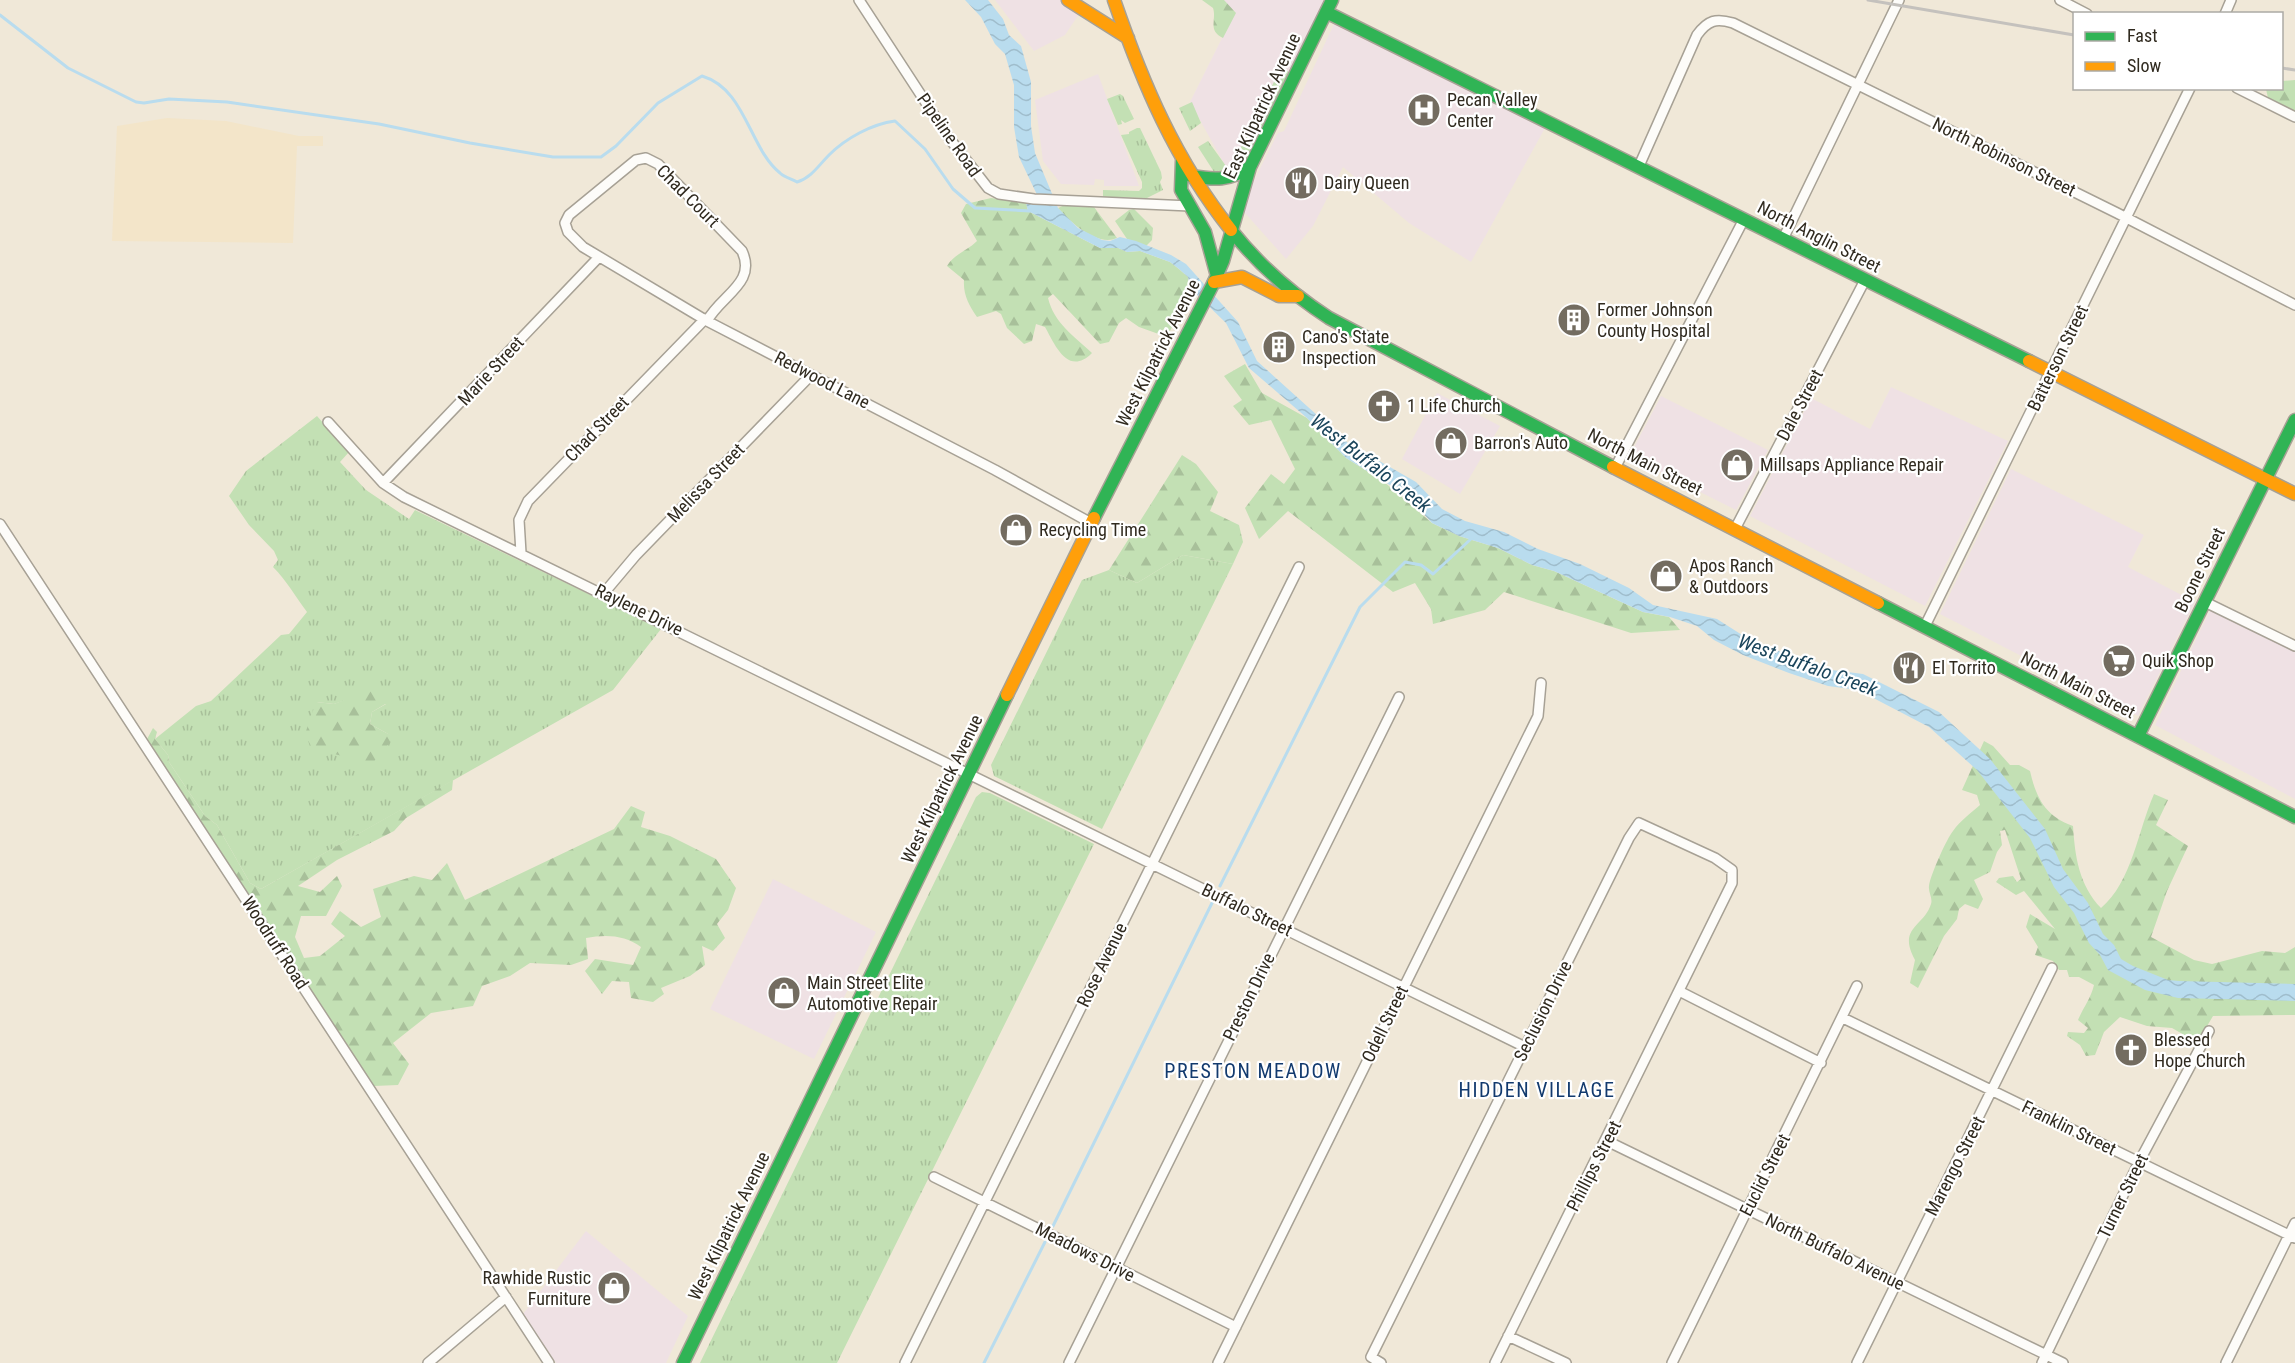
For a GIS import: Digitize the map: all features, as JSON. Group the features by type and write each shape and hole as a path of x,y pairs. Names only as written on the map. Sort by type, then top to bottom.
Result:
{"main road":[{"path":"1068,0 1128,38"},
{"name":"North Main Street","path":"1114,0 1141,78 1191,176 1231,230 1262,265 1298,296 1336,323 2295,817"},
{"name":"East Kilpatrick Avenue","path":"1231,230 1250,167 1332,0"},
{"name":"North Anglin Street","path":"1326,12 2295,494"},
{"path":"1182,161 1181,190 1205,232 1216,279 1242,277 1279,296 1298,296"},
{"path":"1191,176 1226,181 1232,180 1250,167"},
{"name":"West Kilpatrick Avenue","path":"683,1363 1091,524 1216,279 1231,230"},
{"name":"Boone Street","path":"2138,736 2295,420"}],"street":[{"name":"Pipeline Road","path":"859,0 949,138 988,188 999,194 1034,199 1190,206"},
{"path":"1783,240 1860,85 1899,0"},
{"path":"2060,0 2083,12"},
{"name":"North Robinson Street","path":"1639,166 1697,35 1710,21 1719,19 1733,23 1860,85 2295,304"},
{"name":"Batterson Street","path":"1925,626 2189,90"},
{"path":"2241,90 2295,117"},
{"name":"Chad Court","path":"565,223 569,214 636,160 646,158 658,164 742,251 747,261 747,272 742,280 712,310 706,320"},
{"path":"1615,468 1744,219"},
{"name":"Redwood Lane","path":"565,223 568,232 598,258 706,320 1022,484 1091,524"},
{"name":"Marie Street","path":"383,483 598,258"},
{"name":"Dale Street","path":"1735,529 1865,280"},
{"name":"Chad Street","path":"521,553 519,520 528,501 706,320"},
{"name":"Melissa Street","path":"604,593 636,555 811,375"},
{"name":"Raylene Drive","path":"328,422 383,483 404,497 970,773"},
{"name":"Woodruff Road","path":"0,524 549,1363"},
{"name":"Rose Avenue","path":"905,1363 1299,567"},
{"path":"2205,602 2295,646"},
{"name":"Odell Street","path":"1218,1363 1538,716 1541,683"},
{"name":"Preston Drive","path":"1069,1363 1399,697"},
{"name":"Buffalo Street","path":"970,773 1524,1047"},
{"name":"Seclusion Drive","path":"1381,1363 1371,1357 1524,1047 1629,838 1639,823 1715,858 1732,870"},
{"name":"Phillips Street","path":"1495,1363 1607,1141 1732,883 1732,870"},
{"name":"Marengo Street","path":"1857,1363 2052,968"},
{"name":"Euclid Street","path":"1672,1363 1857,986"},
{"path":"1679,991 1821,1063"},
{"name":"Franklin Street","path":"1843,1018 2292,1237"},
{"name":"Turner Street","path":"2044,1359 2139,1162 2209,1031"},
{"name":"North Buffalo Avenue","path":"1607,1141 1897,1282 2044,1359 2063,1363"},
{"name":"Meadows Drive","path":"934,1177 1236,1327"},
{"path":"2226,1363 2292,1237 2295,1224"},
{"path":"428,1363 506,1298"},
{"path":"1508,1336 1566,1363"}],"shaded area":[{"path":"995,0 1061,0 1079,14 1065,35 1034,51"},
{"path":"1213,0 1326,0 1241,170 1227,169 1190,102 1234,14"},
{"path":"1334,24 1545,128 1471,262 1409,223 1343,167 1313,226 1286,259 1245,213 1243,202 1278,133 1284,131"},
{"path":"1098,74 1139,186 1104,186 1104,180 1095,179 1094,185 1061,184 1043,161 1035,100"},
{"path":"167,118 226,121 299,136 323,136 323,146 297,146 293,243 112,241 117,126"},
{"path":"1891,387 2008,441 1925,606 1750,516 1811,398 1870,429"},
{"name":"Barron's Auto","path":"1437,393 1500,426 1460,494 1402,459"},
{"path":"1661,396 1768,450 1736,510 1632,458 1631,453"},
{"path":"2011,469 2144,535 2128,567 2195,602 2138,716 1940,614"},
{"path":"2211,608 2295,651 2295,799 2155,725"},
{"path":"773,879 876,932 814,1059 710,1009"},
{"path":"586,1231 688,1316 666,1363 556,1363 523,1314"}],"green space":[{"path":"1202,0 1224,0 1236,13 1223,38 1215,32 1213,8"},
{"path":"1284,69 1289,72 1240,171 1216,175 1198,147 1208,141 1226,166 1232,165 1277,76 1281,79 1286,73"},
{"path":"2295,80 2295,111 2268,98 2266,90 2283,90 2283,81"},
{"path":"1120,94 1134,119 1125,123 1121,120 1122,124 1118,125 1107,99"},
{"path":"1192,102 1201,123 1190,131 1179,108"},
{"path":"1140,128 1161,172 1160,182 1163,190 1147,198 1103,197 1103,190 1139,191 1142,188 1142,182 1121,135 1129,134"},
{"path":"991,198 1026,203 1028,211 1100,248 1118,248 1127,252 1140,251 1170,262 1179,269 1188,277 1189,293 1167,337 1139,327 1126,318 1119,323 1109,342 1100,344 1053,294 1048,298 1055,315 1092,353 1084,360 1076,362 1063,356 1045,327 1036,324 1032,341 1024,344 1007,328 1001,314 996,311 977,317 967,300 964,280 947,266 953,258 977,241 961,213 966,204"},
{"path":"1067,204 1094,207 1117,238 1101,239 1084,232 1058,208"},
{"path":"1134,209 1153,228 1152,240 1146,246 1127,239 1115,221 1129,210"},
{"path":"1245,364 1262,393 1307,418 1346,458 1383,481 1432,523 1459,536 1498,548 1532,565 1554,571 1643,612 1669,617 1680,630 1631,633 1504,592 1485,610 1433,624 1431,609 1415,583 1393,592 1288,511 1259,539 1245,508 1271,474 1284,484 1295,469 1271,420 1249,425 1233,406 1242,400 1224,376"},
{"path":"317,416 349,452 340,462 366,490 409,519 415,510 661,629 613,690 261,889 250,883 217,825 205,816 169,762 168,755 155,739 196,706 211,701 281,635 289,634 307,612 273,567 278,560 274,551 249,525 229,496 246,471","holes":["346,700 386,704 372,712 370,724 390,735 316,702 334,704"]},
{"path":"1182,455 1196,464 1218,492 1210,511 1239,525 1243,542 1233,564 1183,555 1137,583 1109,570"},
{"path":"1183,555 1233,564 1102,829 994,776 991,765 1082,580 1109,570 1137,583"},
{"path":"370,690 387,703 372,712 370,724 390,735 391,741 372,764 312,748 305,734 316,702 334,704"},
{"path":"153,728 157,732 155,739 168,755 169,762 205,816 217,825 250,883 261,889 453,780 452,790 406,818 394,831 337,860 298,886 320,892 337,876 342,886 326,916 301,916 295,937 304,958 320,956 345,936 331,924 340,911 361,927 381,917 373,889 414,876 432,880 447,863 465,900 614,829 631,806 645,812 641,827 670,836 716,859 736,888 728,910 717,924 725,938 713,951 702,946 705,965 690,976 661,988 664,994 653,1002 631,998 629,982 612,981 602,994 585,971 595,959 633,965 641,947 615,936 586,938 588,959 571,965 530,963 510,976 482,986 473,1006 431,1013 393,1043 409,1064 398,1085 374,1086 146,741"},
{"path":"1984,741 1993,746 2010,765 2019,765 2030,771 2035,790 2049,812 2073,826 2075,849 2083,880 2101,908 2112,897 2127,870 2154,794 2168,800 2156,825 2188,846 2167,891 2151,937 2194,960 2212,964 2262,951 2285,953 2295,947 2295,1015 2213,1016 2203,1033 2193,1040 2172,1028 2147,1026 2120,1017 2104,1032 2095,1055 2086,1056 2080,1045 2067,1036 2068,1032 2084,1033 2088,1028 2078,1020 2094,985 2079,977 2069,977 2067,970 2059,970 2053,961 2035,955 2038,947 2026,927 2030,914 2055,929 2024,891 2016,895 1996,882 1999,878 2013,876 2017,882 2021,879 2005,830 2000,831 2002,845 1990,872 1974,880 1983,899 1978,909 1965,904 1959,909 1957,919 1944,936 1918,988 1910,983 1915,960 1910,949 1910,934 1928,912 1931,904 1929,886 1935,866 1953,831 1980,805 1977,795 1962,790"},
{"path":"982,792 990,793 1094,844 837,1363 700,1363 976,797"}],"water":[{"name":"West Buffalo Creek","path":"965,0 988,0 1003,19 1009,35 1021,46 1031,82 1031,126 1035,153 1058,208 1078,228 1102,240 1110,241 1120,237 1136,241 1171,255 1186,264 1238,322 1257,361 1348,443 1416,482 1442,509 1465,521 1504,532 1538,549 1580,564 1629,588 1653,605 1717,619 1750,640 1832,670 1863,674 1939,712 1990,759 2045,829 2063,869 2088,903 2103,934 2114,945 2121,959 2168,980 2295,984 2295,1001 2178,998 2145,990 2108,970 2100,955 2089,943 2074,913 2054,887 2030,838 1977,770 1929,727 1858,690 1828,686 1743,655 1714,640 1697,626 1670,617 1643,612 1554,571 1532,565 1498,548 1459,536 1432,523 1406,495 1346,458 1307,418 1249,368 1226,323 1190,288 1188,277 1170,262 1140,251 1127,252 1118,248 1100,248 1028,211 1026,203 1040,201 1019,157 1014,127 1014,85 1005,54 995,44 981,17"}],"waterway":[{"path":"0,15 68,68 136,102 169,99 227,102 379,124 553,157 601,157 616,146 658,103 702,76 717,83 728,93 770,162 782,174 797,182 811,174 829,155 851,138 877,125 895,121 925,149 953,189 975,208 1030,211"},
{"path":"1220,886 1360,607 1405,562 1421,565 1433,574 1472,538"},
{"path":"1053,1226 1212,903"},
{"path":"984,1363 1045,1242"}],"railway":[{"path":"1868,0 2073,35"},
{"path":"2283,68 2295,70"}],"traffic: fast":[{"path":"1094,518 1214,282 1223,261 1250,167 1332,0"},
{"path":"1326,12 2029,361"},
{"path":"1182,161 1181,190 1205,232 1217,276"},
{"path":"1191,176 1222,178 1235,175 1250,167"},
{"path":"1231,230 1276,278 1329,318 1613,467"},
{"path":"2138,736 2295,420"},
{"path":"1878,603 2295,817"},
{"path":"683,1363 1007,695"}],"traffic: slow":[{"path":"1068,0 1128,38"},
{"path":"1114,0 1162,120 1193,176 1231,230"},
{"path":"1214,282 1242,277 1279,296 1298,296"},
{"path":"2029,361 2295,494"},
{"path":"1613,467 1878,603"},
{"path":"1007,695 1094,518"}],"place":[{"name":"Pecan Valley Center","path":"1424,110"},
{"name":"Dairy Queen","path":"1301,183"},
{"name":"Former Johnson County Hospital","path":"1574,320"},
{"name":"Cano's State Inspection","path":"1279,347"},
{"name":"1 Life Church","path":"1384,406"},
{"name":"Barron's Auto","path":"1451,443"},
{"name":"Millsaps Appliance Repair","path":"1737,465"},
{"name":"Recycling Time","path":"1016,530"},
{"name":"Apos Ranch & Outdoors","path":"1666,576"},
{"name":"Quik Shop","path":"2119,661"},
{"name":"El Torrito","path":"1909,668"},
{"name":"Main Street Elite Automotive Repair","path":"784,993"},
{"name":"Blessed Hope Church","path":"2131,1050"},
{"name":"Rawhide Rustic Furniture","path":"614,1288"}],"district":[{"name":"PRESTON MEADOW","path":"1253,1071"},
{"name":"HIDDEN VILLAGE","path":"1537,1090"}]}
